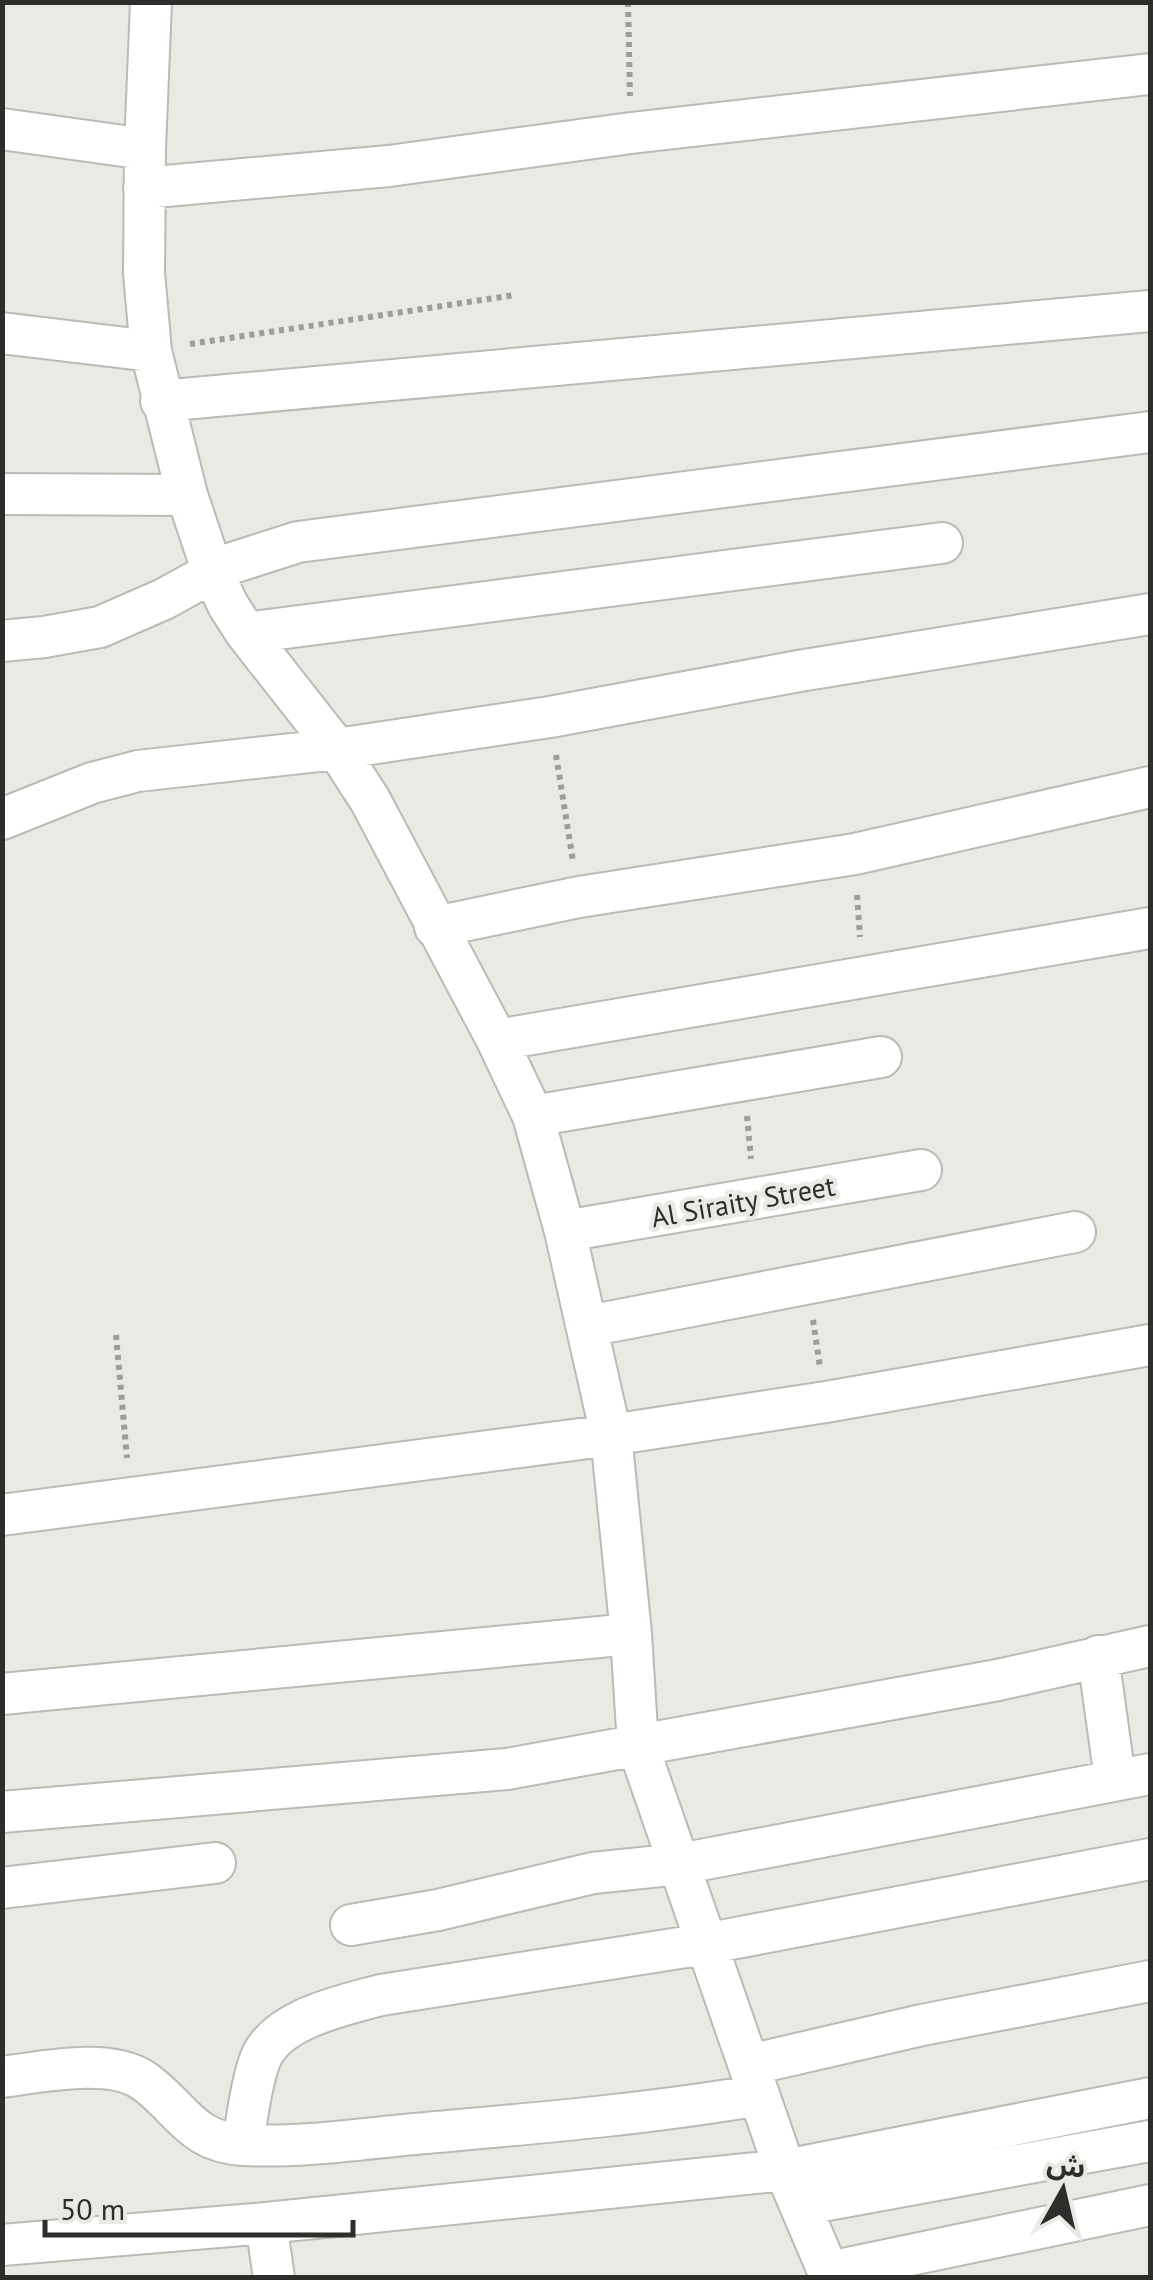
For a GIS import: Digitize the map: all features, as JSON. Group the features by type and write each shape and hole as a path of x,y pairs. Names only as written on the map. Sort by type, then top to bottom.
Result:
{"street":[{"path":"151,2 144,148 144,273 151,350 187,495 213,572 246,634 337,748 370,800 532,1116 565,1231 611,1435 638,1746 792,2188 830,2274 1150,2205"},
{"path":"144,188 389,166 631,133 1150,74"},
{"path":"2,129 144,148"},
{"path":"161,401 529,364 1150,311"},
{"path":"2,332 151,350"},
{"path":"2,640 44,638 100,628 164,600 213,572 268,550 336,536 1150,432"},
{"path":"2,494 187,495"},
{"path":"246,634 942,543"},
{"path":"2,819 92,783 138,771 337,748 550,717 799,671 1150,614"},
{"path":"436,927 579,897 855,854 1150,786"},
{"path":"496,1040 1150,928"},
{"path":"532,1116 881,1057"},
{"name":"Al Siraity Street","path":"565,1231 921,1170"},
{"path":"588,1326 1075,1232"},
{"path":"2,1515 611,1435 1150,1345"},
{"path":"2,1694 631,1634"},
{"path":"2,1812 507,1770 998,1680 1150,1646"},
{"path":"352,1925 438,1910 593,1873 680,1864 1132,1777 1098,1656"},
{"path":"242,2145 261,2056 297,2022 381,1995 705,1944 1150,1859"},
{"path":"2,1888 215,1864"},
{"path":"2,2077 76,2068 121,2071 144,2080 187,2124 212,2140 242,2145 311,2143 651,2114 922,2025 1150,1981"},
{"path":"792,2188 1150,2098"},
{"path":"2,2244 792,2188 1150,2141"},
{"path":"266,2223 274,2278"}],"path":[{"path":"628,2 631,133"},
{"path":"151,350 515,295"},
{"path":"550,717 579,897"},
{"path":"855,854 862,980"},
{"path":"744,1079 755,1200"},
{"path":"808,1284 826,1402"},
{"path":"116,1335 131,1498"}]}
